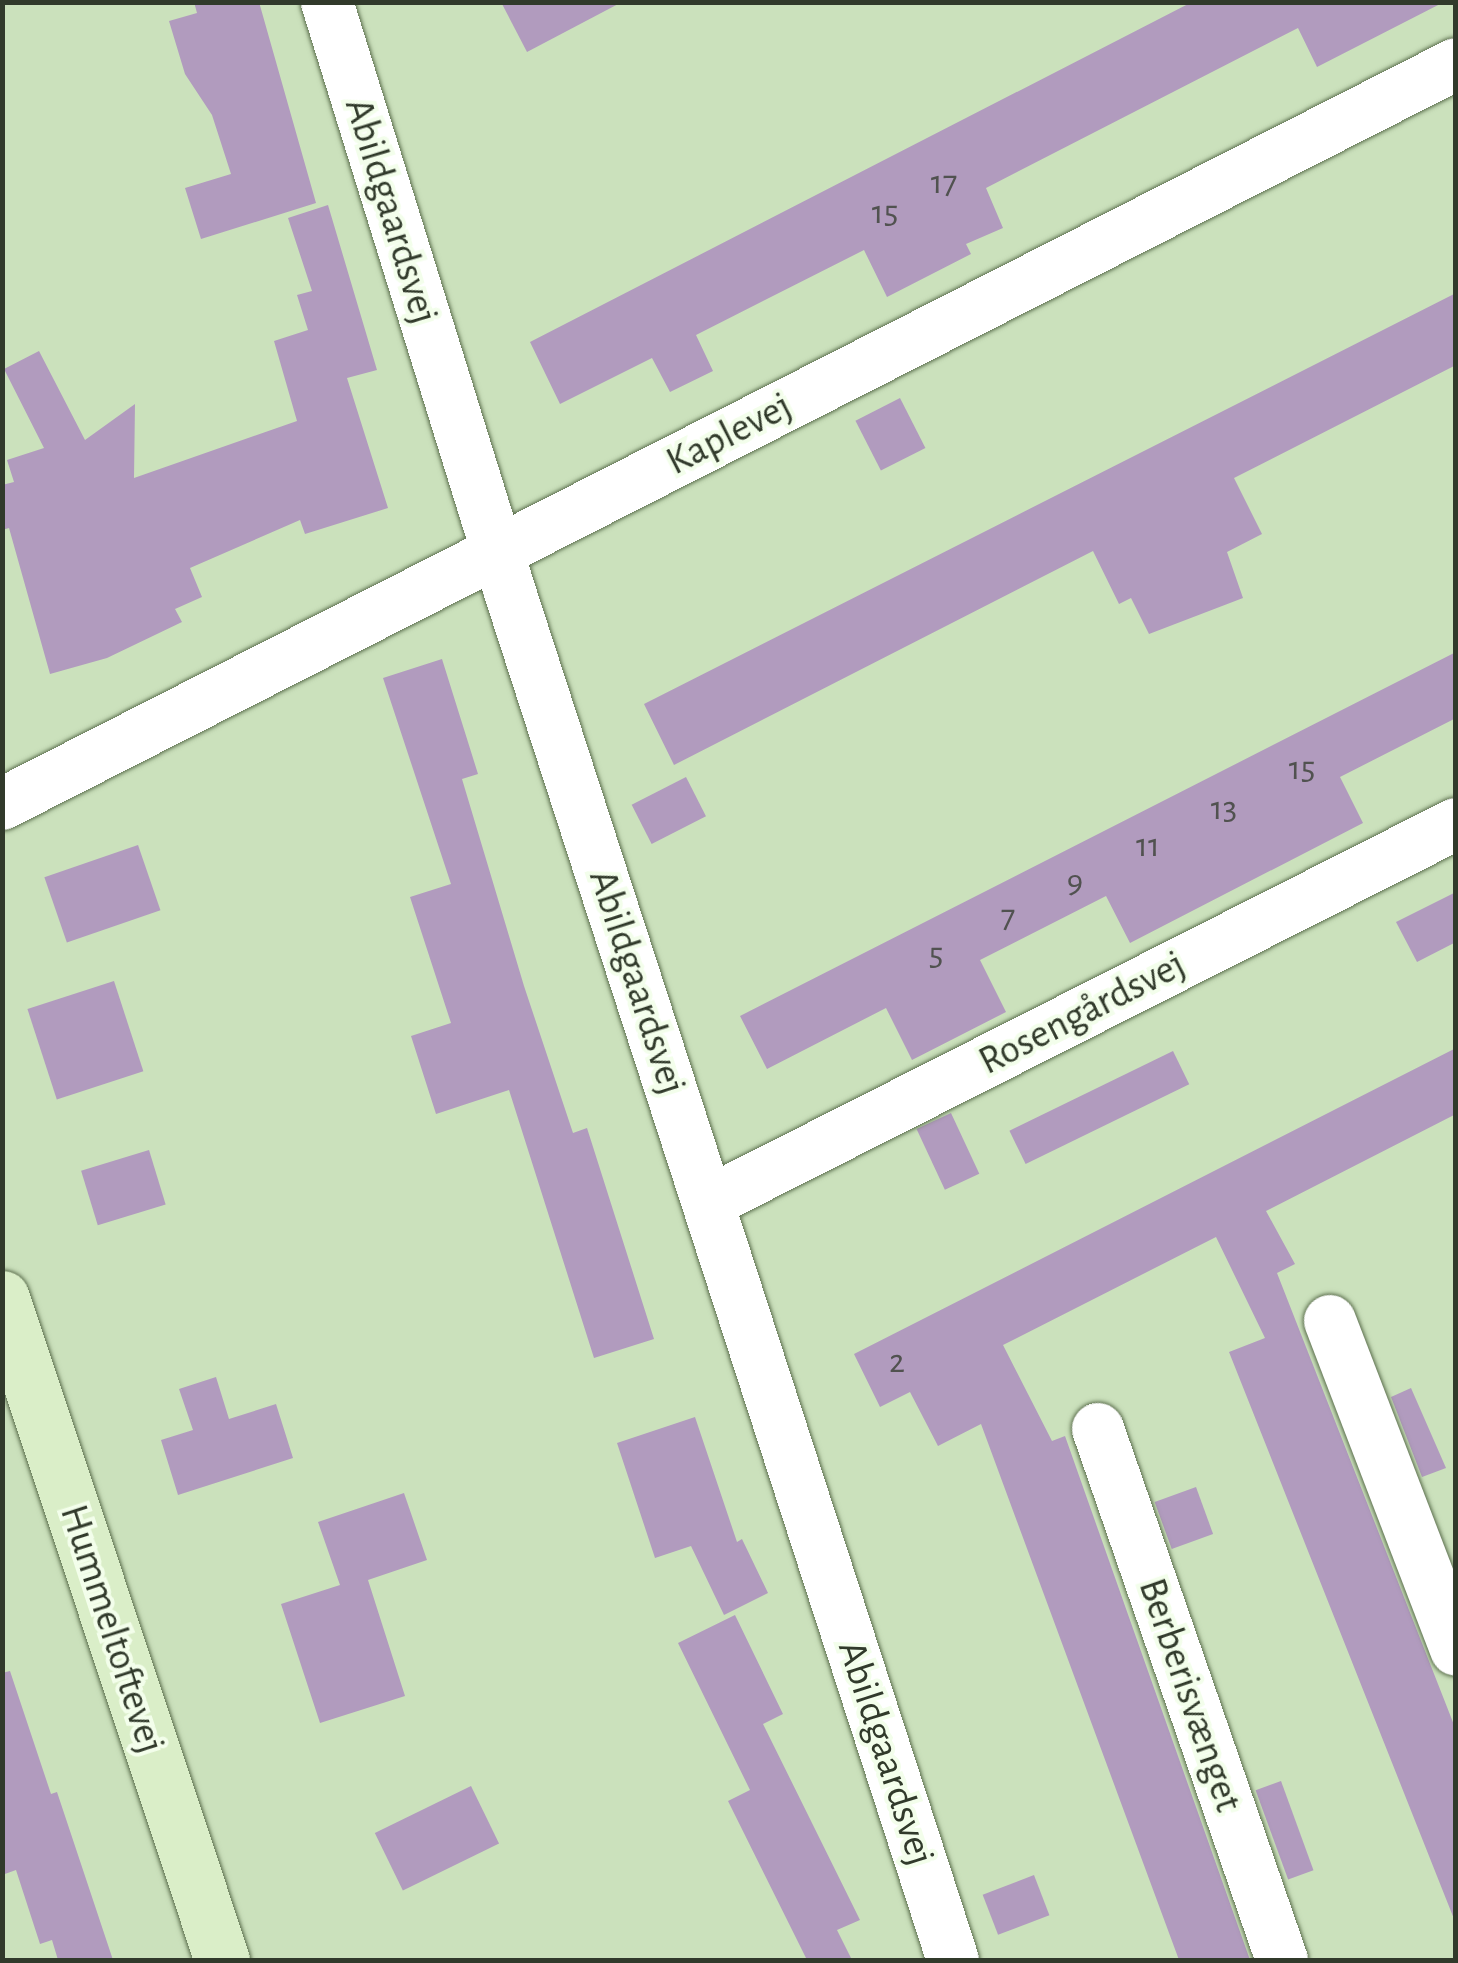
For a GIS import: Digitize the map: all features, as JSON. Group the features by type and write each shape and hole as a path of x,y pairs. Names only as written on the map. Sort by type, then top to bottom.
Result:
{"street":[{"name":"Abildgaardsvej","path":"327,2 498,552 953,1960"},
{"name":"Kaplevej","path":"2,804 1456,64"},
{"name":"Rosengårdsvej","path":"709,1202 1456,824"},
{"name":"Hummeltoftevej","path":"3,1304 222,1960"},
{"path":"1330,1321 1456,1650"},
{"name":"Berberisvænget","path":"1098,1429 1282,1960"}],"building":[{"path":"194,2 259,2 316,203 201,239 185,188 231,174 212,115 185,74 169,21 197,13"},
{"path":"501,2 622,2 527,52"},
{"path":"1192,2 1444,2 1317,67 1298,28 986,188 1003,228 966,244 971,254 887,297 864,250 696,335 713,371 670,392 652,358 560,404 530,342"},
{"path":"328,205 377,370 347,378 388,508 305,534 300,520 190,568 202,597 175,609 182,622 107,658 50,674 9,528 2,530 2,485 14,482 7,460 44,448 4,369 39,351 85,440 135,404 134,478 297,421 274,341 308,330 297,295 312,291 288,218"},
{"path":"1456,293 1456,365 1234,478 1262,534 1227,552 1243,598 1149,634 1131,598 1119,604 1093,551 674,765 644,704"},
{"path":"900,398 925,448 881,471 855,421"},
{"path":"1456,652 1456,718 1340,777 1363,823 1130,943 1106,896 980,960 1006,1012 912,1060 886,1008 767,1069 740,1016"},
{"path":"442,659 478,774 462,779 524,986 573,1133 587,1128 654,1339 594,1358 509,1090 436,1114 411,1036 451,1023 410,897 451,884 383,678"},
{"path":"686,777 706,816 652,844 632,805"},
{"path":"138,845 160,910 67,942 44,877"},
{"path":"1456,892 1456,942 1417,962 1396,922"},
{"path":"114,981 143,1071 57,1099 27,1009"},
{"path":"1456,1048 1456,1114 1266,1211 1295,1264 1277,1273 1456,1730 1456,1924 1229,1352 1265,1338 1216,1237 1003,1345 1052,1441 1065,1436 1250,1960 1179,1960 981,1424 938,1446 910,1392 880,1407 854,1354"},
{"path":"1173,1051 1189,1084 1026,1164 1009,1131"},
{"path":"951,1113 979,1174 945,1190 917,1129"},
{"path":"149,1150 166,1205 98,1225 81,1171"},
{"path":"216,1377 229,1419 276,1404 293,1458 178,1495 161,1440 193,1430 179,1389"},
{"path":"1411,1388 1446,1468 1422,1477 1391,1397"},
{"path":"695,1417 737,1542 742,1539 768,1593 724,1615 691,1546 655,1558 617,1443"},
{"path":"1196,1487 1213,1534 1172,1549 1155,1502"},
{"path":"404,1493 427,1560 368,1580 405,1696 320,1723 281,1604 340,1585 318,1522"},
{"path":"735,1615 783,1714 763,1724 860,1920 837,1930 852,1960 807,1960 728,1801 750,1790 678,1643"},
{"path":"10,1671 51,1794 57,1792 113,1960 58,1960 52,1940 40,1944 16,1870 2,1875 2,1673"},
{"path":"1281,1781 1313,1870 1288,1880 1256,1790"},
{"path":"471,1786 499,1844 403,1890 375,1833"},
{"path":"1034,1875 1049,1915 998,1935 983,1895"}]}
